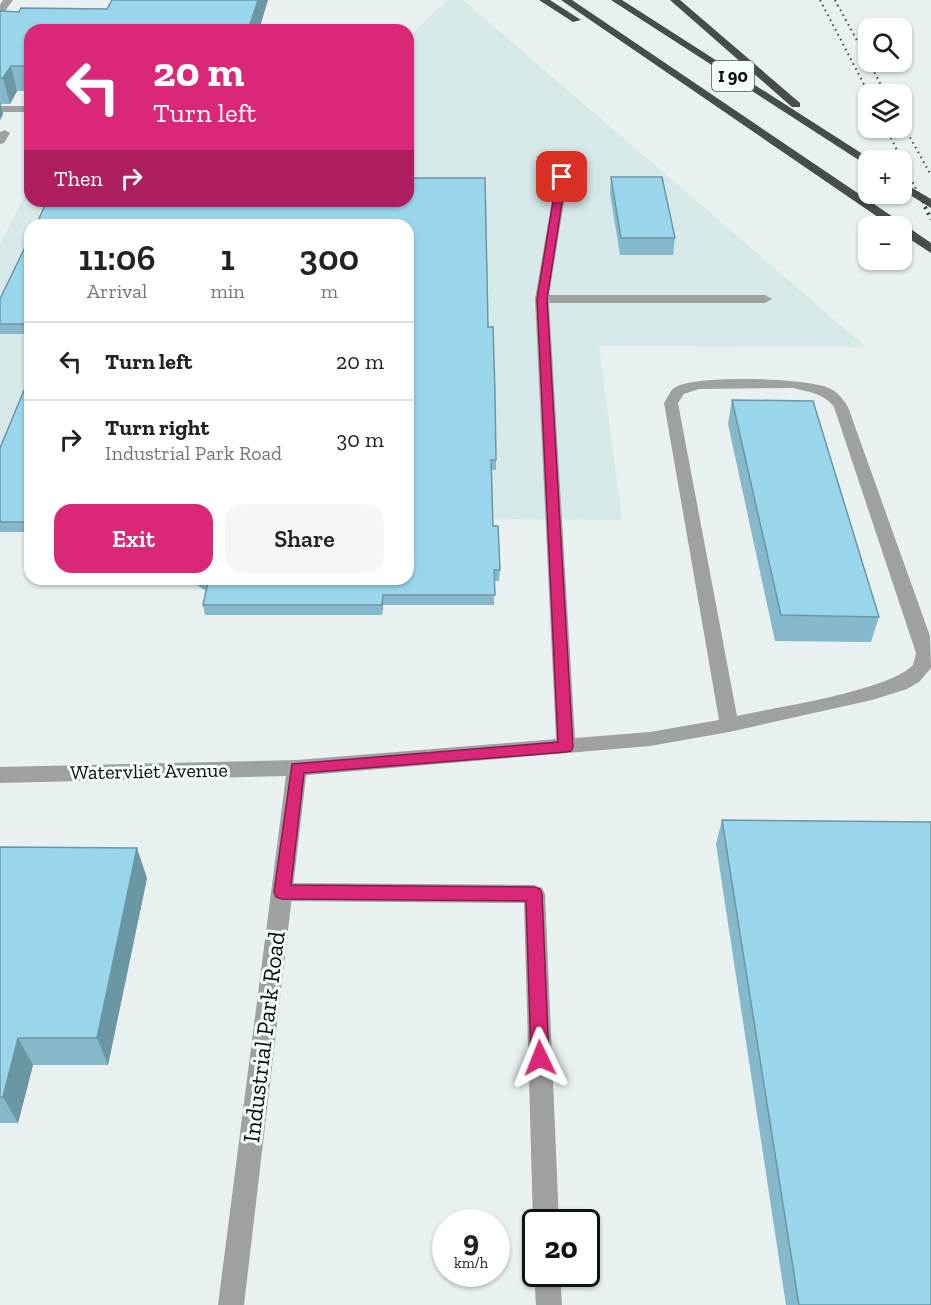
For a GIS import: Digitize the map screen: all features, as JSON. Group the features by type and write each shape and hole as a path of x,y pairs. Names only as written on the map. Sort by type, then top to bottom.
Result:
{"highway":[{"path":"543,0 754,128"},
{"name":"I 90","path":"566,0 883,216"},
{"name":"I 90","path":"616,0 858,156"},
{"path":"675,0 850,151"},
{"path":"912,192 931,204"},
{"name":"I 90","path":"912,236 931,249"}],"street":[{"path":"0,12 8,0"},
{"path":"0,109 24,109"},
{"path":"562,177 542,299 566,747"},
{"path":"542,299 765,298"},
{"name":"Watervliet Avenue","path":"0,775 297,768 650,739 729,725 872,693 906,680 922,668 925,653 921,636 841,407 829,394 809,386 698,385 679,391 671,403 729,725"},
{"name":"Industrial Park Road","path":"231,1305 297,768"},
{"path":"282,892 534,894 546,1209"},
{"path":"548,1287 549,1305"}],"shaded area":[{"path":"447,0 463,0 866,347 599,346 622,520 493,519 414,246 414,219 24,219 24,532 0,532 0,245 24,197 24,207 414,207 414,32"}],"building":[{"path":"112,0 258,0 250,24 24,24 24,66 11,66 3,78 0,78 0,11 19,12 21,8 107,9"},
{"path":"611,177 662,177 675,238 621,238"},
{"path":"414,178 485,178 488,327 493,327 495,394 496,460 491,460 493,526 498,526 500,570 494,570 495,595 383,595 382,605 203,605 208,585 414,585 414,219 39,219 44,207 414,207"},
{"path":"24,249 24,324 0,324 0,299"},
{"path":"24,390 24,522 0,522 0,448"},
{"path":"732,400 813,401 879,617 781,615"},
{"path":"722,820 931,822 931,1305 799,1305"},
{"path":"0,847 137,848 97,1038 18,1038 3,1097 0,1097"}],"railway":[{"path":"820,0 864,84"},
{"path":"835,0 881,84"},
{"path":"891,138 926,209"},
{"path":"910,138 931,175"},
{"path":"926,209 931,219"}],"route":[{"path":"540,1058 534,894 282,892 297,768 566,747 542,299 562,177"}]}
